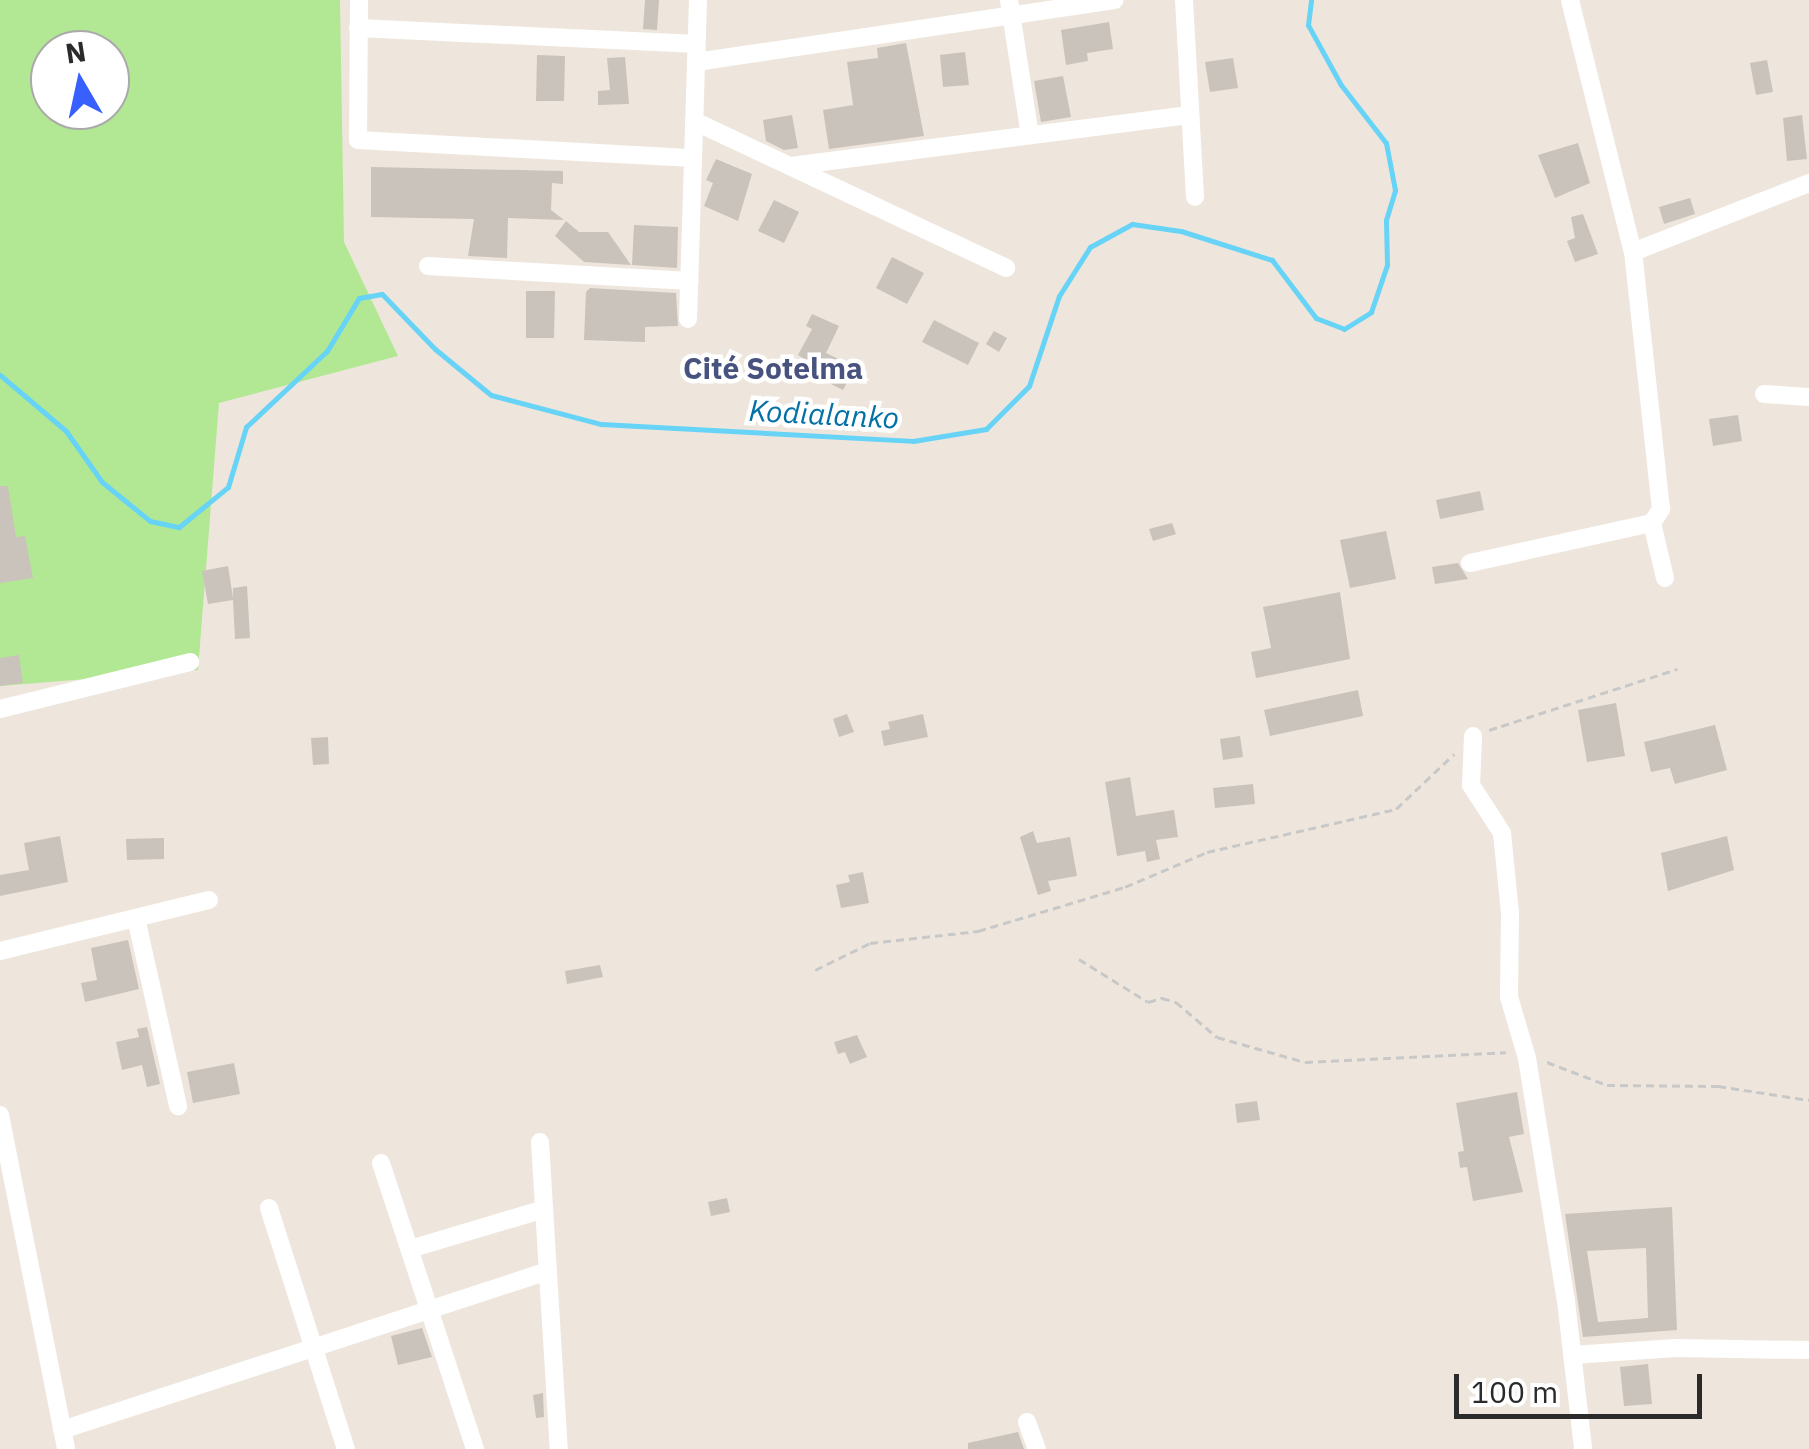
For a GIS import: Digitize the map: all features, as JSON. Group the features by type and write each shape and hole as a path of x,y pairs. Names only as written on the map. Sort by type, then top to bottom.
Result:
{"street":[{"path":"358,0 358,140 693,158"},
{"path":"688,319 698,0"},
{"path":"358,28 696,53 1010,8 1114,0"},
{"path":"1184,0 1195,197"},
{"path":"1570,0 1634,252 1660,509 1652,523 1665,578"},
{"path":"1010,8 1030,136"},
{"path":"791,166 1190,115"},
{"path":"694,122 1006,268"},
{"path":"1634,252 1809,183"},
{"path":"428,266 690,281"},
{"path":"1764,394 1809,397"},
{"path":"1470,563 1652,523"},
{"path":"0,709 190,662"},
{"path":"1473,736 1471,785 1502,833 1510,913 1508,997 1527,1058 1583,1449"},
{"path":"0,950 210,900"},
{"path":"136,918 178,1106"},
{"path":"0,1115 66,1449"},
{"path":"540,1142 559,1449"},
{"path":"382,1163 475,1449"},
{"path":"269,1208 346,1449"},
{"path":"410,1250 544,1209"},
{"path":"62,1430 548,1271"},
{"path":"1572,1355 1676,1348 1809,1350"},
{"path":"1027,1422 1036,1449"}],"path":[{"path":"815,970 870,943 978,930 1125,887 1208,852 1396,809 1473,736 1544,709 1677,669"},
{"path":"1079,959 1148,1002 1162,998 1176,1002 1216,1037 1306,1062 1473,1057 1502,1051 1607,1085 1718,1086 1809,1100"}],"green space":[{"path":"0,0 340,0 344,242 398,356 219,403 198,670 0,686"}],"building":[{"path":"645,0 659,0 657,30 643,29"},
{"path":"1109,22 1113,49 1087,53 1088,61 1066,65 1061,30"},
{"path":"906,43 924,136 829,149 823,110 853,105 847,62 878,58 877,48"},
{"path":"965,52 969,85 943,87 940,55"},
{"path":"537,55 565,56 564,101 536,101"},
{"path":"625,57 629,104 598,105 598,91 610,90 607,58"},
{"path":"1233,58 1238,88 1210,92 1205,62"},
{"path":"1767,60 1773,92 1756,95 1750,63"},
{"path":"1063,76 1071,117 1041,122 1034,81"},
{"path":"792,115 798,148 784,150 766,141 763,120"},
{"path":"1802,115 1807,159 1787,161 1783,118"},
{"path":"1578,143 1590,183 1555,198 1538,155"},
{"path":"716,159 752,174 738,221 704,206 713,183 706,180"},
{"path":"371,167 563,171 563,184 552,183 551,210 564,220 508,218 507,258 468,256 474,219 371,217"},
{"path":"1690,198 1695,214 1664,224 1659,207"},
{"path":"774,200 799,212 784,243 758,231"},
{"path":"1583,214 1598,254 1575,262 1567,241 1575,238 1571,217"},
{"path":"566,221 579,232 608,232 631,265 584,262 555,236"},
{"path":"634,225 678,227 677,268 632,265"},
{"path":"892,257 924,273 907,304 876,288"},
{"path":"590,288 676,293 678,326 645,327 645,342 584,340 586,292"},
{"path":"526,291 555,291 554,338 526,338"},
{"path":"812,314 839,326 826,353 855,367 843,390 801,369 806,360 798,355 812,329 806,326"},
{"path":"934,320 979,343 968,365 922,342"},
{"path":"994,331 1007,338 999,352 986,344"},
{"path":"1738,415 1742,441 1713,446 1709,419"},
{"path":"0,486 8,486 16,537 25,536 33,578 0,583"},
{"path":"1480,491 1484,510 1440,519 1436,500"},
{"path":"1172,523 1176,534 1153,541 1149,529"},
{"path":"1386,531 1396,579 1350,588 1340,540"},
{"path":"1458,563 1468,579 1435,584 1432,567"},
{"path":"228,566 233,598 233,588 247,586 250,638 235,639 233,600 208,604 202,571"},
{"path":"1340,592 1350,659 1256,678 1251,652 1271,648 1263,607"},
{"path":"19,655 23,683 0,686 0,658"},
{"path":"1358,690 1363,716 1270,736 1264,710"},
{"path":"1616,703 1625,756 1587,762 1578,710"},
{"path":"847,714 854,732 839,737 833,719"},
{"path":"923,714 928,737 884,746 881,731 890,729 888,722"},
{"path":"1715,725 1727,770 1675,784 1670,768 1651,772 1644,742"},
{"path":"1240,736 1243,757 1223,760 1220,739"},
{"path":"328,737 329,764 313,765 311,738"},
{"path":"1130,777 1136,816 1174,810 1178,837 1156,840 1160,859 1147,862 1145,851 1117,856 1105,782"},
{"path":"1253,784 1255,804 1215,808 1213,788"},
{"path":"1033,831 1037,843 1070,837 1077,876 1048,881 1051,891 1038,895 1020,837"},
{"path":"60,836 68,882 0,896 0,875 29,870 24,843"},
{"path":"1727,836 1734,870 1668,891 1661,853"},
{"path":"164,838 164,859 127,860 126,839"},
{"path":"863,872 869,903 841,908 836,885 850,882 848,875"},
{"path":"128,940 139,989 85,1002 81,983 97,980 91,948"},
{"path":"600,965 603,977 567,984 565,971"},
{"path":"147,1027 160,1084 147,1087 142,1065 122,1070 116,1042 139,1037 137,1029"},
{"path":"857,1035 867,1057 850,1064 845,1052 838,1054 834,1042"},
{"path":"234,1063 240,1094 193,1103 187,1072"},
{"path":"1517,1092 1524,1134 1509,1137 1523,1192 1473,1201 1467,1167 1460,1168 1458,1152 1464,1151 1456,1103"},
{"path":"1257,1101 1260,1120 1237,1123 1235,1104"},
{"path":"727,1198 730,1212 711,1216 708,1202"},
{"path":"1672,1207 1677,1330 1583,1337 1565,1214","holes":["1646,1248 1648,1318 1598,1322 1587,1251"]},
{"path":"422,1328 432,1357 398,1365 391,1336"},
{"path":"1648,1364 1652,1404 1624,1406 1620,1367"},
{"path":"543,1393 544,1417 536,1418 533,1395"},
{"path":"1018,1432 1024,1449 968,1449 968,1443"}],"waterway":[{"name":"Kodialanko","path":"0,375 66,431 102,482 150,521 179,527 228,487 246,427 327,351 359,298 382,294 435,349 491,395 601,424 913,441 986,429 1029,386 1059,296 1090,247 1132,224 1181,231 1272,260 1316,318 1344,329 1371,312 1387,265 1386,220 1395,190 1386,143 1341,85 1308,25 1311,0"}],"district":[{"name":"Cité Sotelma","path":"773,368"}]}
